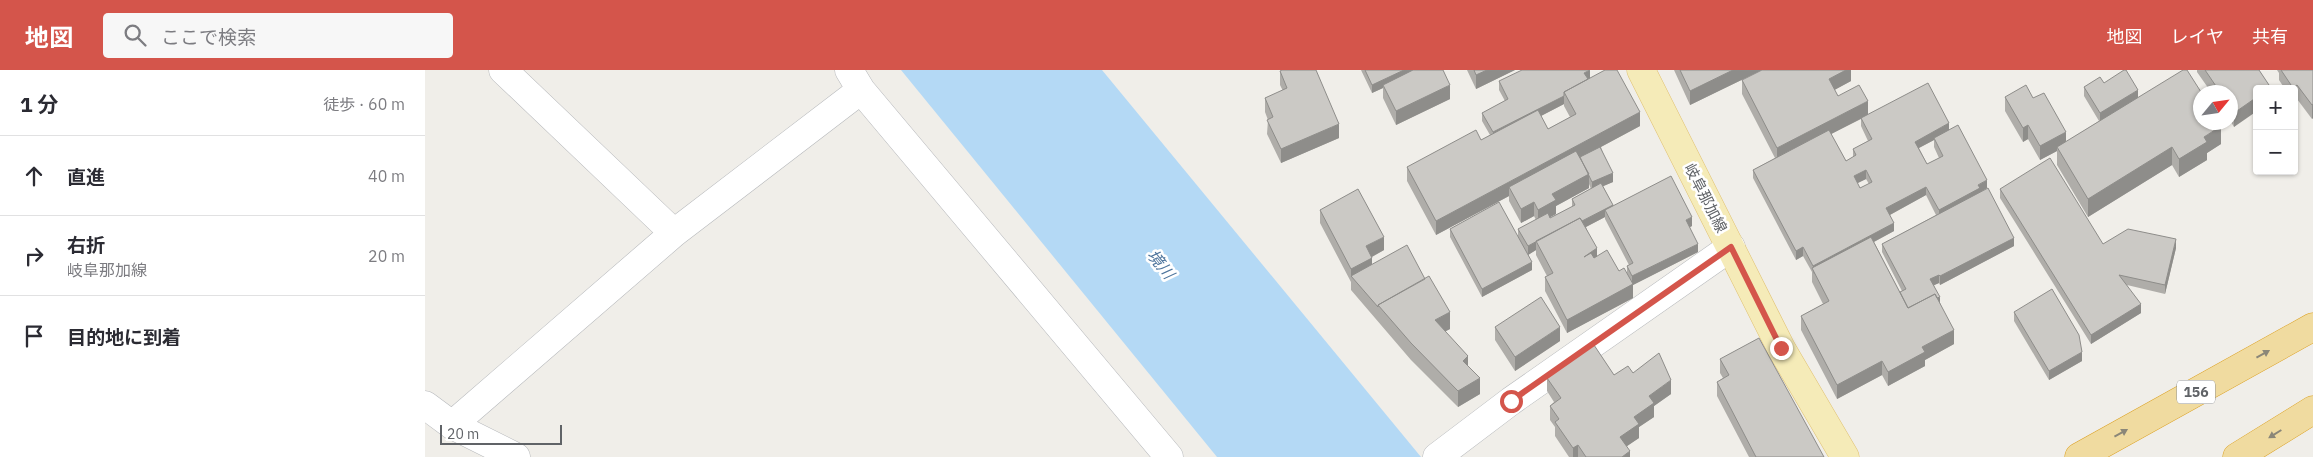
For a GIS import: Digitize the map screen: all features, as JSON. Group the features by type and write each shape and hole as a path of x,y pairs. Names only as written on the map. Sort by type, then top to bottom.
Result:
{"highway":[{"name":"156","path":"2079,457 2313,327"},
{"path":"2237,457 2313,410"}],"main road":[{"name":"岐阜那加線","path":"1641,70 1781,348 1845,457"}],"street":[{"path":"503,70 674,233"},
{"path":"452,425 855,80 1169,457"},
{"path":"1440,454 1511,401 1731,247"},
{"path":"425,405 452,425 516,457"}],"water":[{"name":"境川","path":"901,70 1102,70 1421,457 1217,457"}],"building":[{"path":"1316,70 1339,124 1281,149 1267,120 1273,117 1265,98 1287,88 1280,71"},
{"path":"1365,70 1404,70 1372,85"},
{"path":"1413,70 1443,70 1450,85 1396,111 1383,85"},
{"path":"1474,70 1487,70 1476,75"},
{"path":"1522,70 1590,70 1584,73 1588,79 1564,92 1564,96 1493,132 1482,113 1508,99 1499,81"},
{"path":"1605,70 1617,70 1640,112 1436,221 1407,167 1476,130 1481,140 1538,110 1548,129 1576,114 1564,92"},
{"path":"1680,70 1733,70 1690,91"},
{"path":"1762,70 1846,70 1829,79 1838,96 1859,85 1868,101 1777,148 1742,80"},
{"path":"2126,70 2138,90 2100,113 2084,87 2100,77 2104,83"},
{"path":"2183,70 2187,70 2197,85 2193,85 2193,130 2215,130 2204,137 2207,142 2179,159 2172,147 2088,199 2057,147"},
{"path":"2205,70 2259,70 2269,85 2253,85 2253,100 2238,110 2238,85 2215,85"},
{"path":"2281,70 2313,70 2313,104 2298,85 2291,85"},
{"path":"1928,83 1949,123 1915,142 1927,164 1943,156 1934,138 1958,125 1987,180 1978,185 1980,188 1939,210 1926,187 1886,208 1894,223 1813,266 1803,247 1796,251 1753,170 1829,130 1846,161 1856,155 1853,149 1872,139 1861,118","holes":["1866,170 1872,182 1860,188 1854,176"]},
{"path":"2026,85 2033,98 2044,93 2066,132 2040,146 2028,125 2023,128 2005,97"},
{"path":"1600,147 1613,173 1592,182 1580,157"},
{"path":"1576,151 1589,174 1552,194 1556,200 1538,210 1534,202 1521,209 1509,187"},
{"path":"2050,158 2103,244 2128,229 2176,239 2165,285 2119,275 2141,304 2091,335 2000,189"},
{"path":"1671,176 1692,217 1686,220 1698,244 1632,276 1627,266 1633,263 1605,210"},
{"path":"1601,183 1613,205 1582,221 1580,218 1528,246 1518,229 1548,213 1550,218 1575,205 1572,199"},
{"path":"1988,188 2014,238 1940,276 1930,279 1940,297 1937,298 1935,294 1908,308 1900,292 1906,289 1882,244"},
{"path":"1358,189 1384,237 1366,246 1372,258 1351,269 1320,210"},
{"path":"1499,202 1532,262 1482,289 1450,229"},
{"path":"1580,218 1597,248 1584,257 1591,253 1594,258 1607,250 1619,271 1624,268 1633,284 1567,320 1545,277 1553,273 1536,241"},
{"path":"1871,237 1908,308 1935,294 1954,330 1922,347 1925,352 1888,372 1882,361 1837,385 1801,316 1829,301 1812,268"},
{"path":"1407,245 1425,279 1378,305 1378,307 1351,276"},
{"path":"1429,276 1450,312 1435,320 1468,356 1463,361 1480,378 1458,391 1411,343 1378,305"},
{"path":"2052,289 2079,335 2082,352 2049,371 2014,312"},
{"path":"1541,297 1560,327 1515,357 1495,327"},
{"path":"1759,338 1824,457 1756,457 1717,382 1729,375 1720,359"},
{"path":"1594,345 1614,375 1628,366 1633,373 1659,353 1671,380 1649,396 1654,403 1634,417 1639,424 1620,437 1630,451 1622,457 1586,457 1578,445 1573,448 1555,422 1559,419 1550,406 1561,398 1547,378"}],"route":[{"path":"1511,401 1731,247 1781,348"}]}
